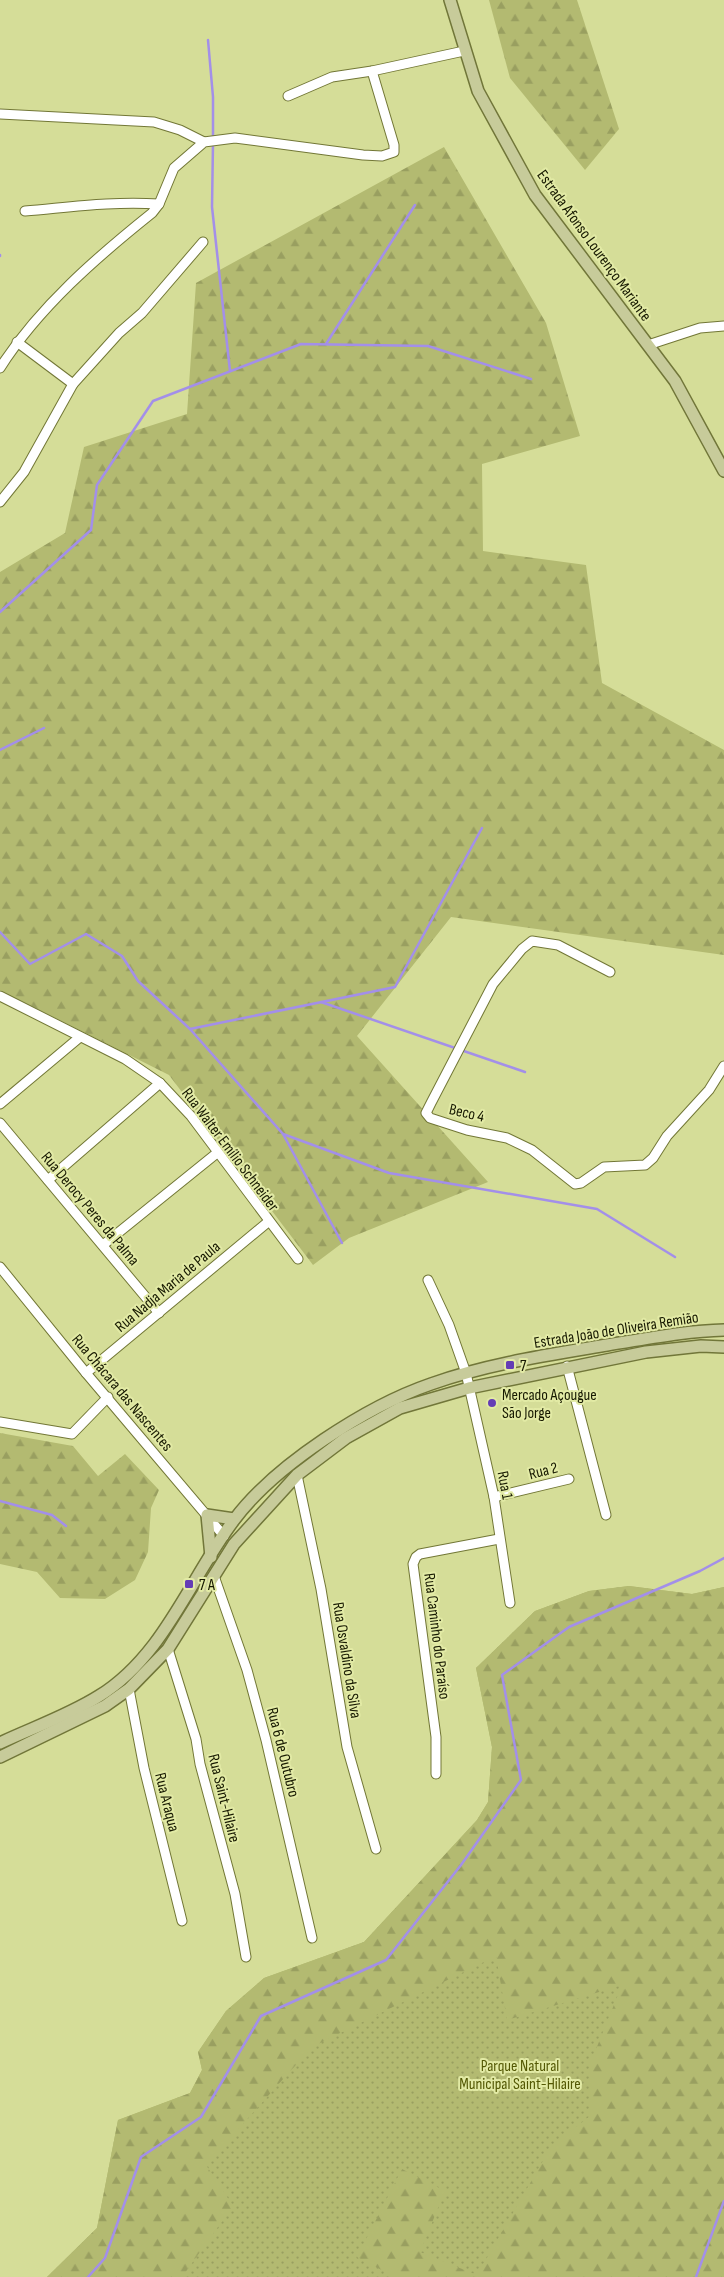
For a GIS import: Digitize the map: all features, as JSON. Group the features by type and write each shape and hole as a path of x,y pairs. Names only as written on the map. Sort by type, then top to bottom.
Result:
{"main road":[{"name":"Estrada Afonso Lourenço Mariante","path":"450,0 464,52 478,91 535,195 675,381 724,471"},
{"name":"Estrada João de Oliveira Remião","path":"0,1743 99,1696 128,1673 157,1641 234,1519 292,1462 334,1433 396,1398 430,1384 466,1373 555,1354 668,1334 724,1330"},
{"name":"Estrada João de Oliveira Remião","path":"0,1757 67,1726 105,1706 130,1689 168,1649 234,1544 296,1475 346,1438 400,1408 469,1388 567,1366 670,1349 724,1347"},
{"path":"184,1623 224,1536 296,1475"},
{"path":"211,1557 207,1515 234,1519"},
{"path":"61,1714 67,1726"}],"street":[{"path":"288,96 332,77 372,71 464,52"},
{"path":"0,368 17,342 86,269 152,212 159,204 174,168 204,142 235,138 363,155 391,154 394,152 394,145 372,71"},
{"path":"0,114 154,122 180,130 204,142"},
{"path":"26,212 77,204 131,202 159,204"},
{"path":"0,502 24,472 73,384 119,333 142,313 202,242"},
{"path":"648,345 700,328 724,326"},
{"path":"17,342 73,384"},
{"name":"Beco 4","path":"610,972 558,945 532,940 522,949 493,984 426,1113 430,1118 466,1130 507,1138 532,1150 575,1184 604,1167 645,1165 667,1136 708,1090 724,1066"},
{"name":"Rua Walter Emílio Schneider","path":"0,996 125,1060 160,1083 191,1116 298,1260"},
{"path":"0,1104 80,1037"},
{"path":"48,1180 160,1083"},
{"name":"Rua Derocy Peres da Palma","path":"0,1123 159,1313"},
{"path":"103,1245 217,1153"},
{"name":"Rua Nadja Maria de Paula","path":"86,1373 268,1222"},
{"name":"Rua Chácara das Nascentes","path":"0,1267 86,1373 224,1536"},
{"name":"Rua 1","path":"428,1280 449,1324 466,1373 494,1497 510,1603"},
{"path":"567,1366 606,1515"},
{"path":"0,1414 4,1423 72,1434 108,1397"},
{"name":"Rua Osvaldino da Silva","path":"296,1475 321,1589 347,1747 376,1850"},
{"name":"Rua 2","path":"494,1497 569,1478"},
{"name":"Rua Caminho do Paraíso","path":"436,1774 436,1738 413,1564 416,1557 420,1554 500,1539"},
{"name":"Rua 6 de Outubro","path":"214,1576 247,1670 266,1740 312,1938"},
{"name":"Rua Saint-Hilaire","path":"168,1649 196,1740 200,1764 235,1894 246,1957"},
{"name":"Rua Araqua","path":"130,1689 144,1768 182,1921"}],"green space":[{"path":"489,0 577,0 619,129 585,170 510,78"},
{"path":"444,147 546,323 580,436 482,464 483,551 586,565 602,683 724,750 724,955 451,917 357,1036 488,1182 349,1238 313,1265 169,1075 0,990 0,572 65,533 84,447 187,414 196,283"},
{"path":"0,1433 73,1446 98,1476 125,1454 159,1490 151,1508 148,1552 135,1580 105,1599 60,1598 37,1572 0,1564"},
{"name":"Parque Natural Municipal Saint-Hilaire","path":"629,1586 692,1594 724,1587 724,2277 47,2277 97,2228 118,2120 190,2093 202,2070 198,2052 226,2011 264,1978 364,1942 477,1820 488,1802 492,1747 476,1668 535,1611 589,1591"},
{"name":"Parque Natural Municipal Saint-Hilaire","path":"629,1586 692,1594 724,1587 724,2277 395,2277 357,2257 402,2169 445,2191 420,2252 477,2275 551,2147 590,2116 590,2064 622,1985 507,2020 496,1956 312,2047 206,2165 233,2206 182,2277 47,2277 97,2228 118,2120 190,2093 202,2070 198,2052 226,2011 264,1978 364,1942 477,1820 488,1802 492,1747 476,1668 535,1611 589,1591"}],"waterway":[{"path":"208,40 213,97 213,138"},
{"path":"213,143 212,207 230,371"},
{"path":"326,344 415,205"},
{"path":"0,612 91,530 97,485 153,401 301,344 428,346 531,379"},
{"path":"0,750 44,728"},
{"path":"190,1029 395,987 482,828"},
{"path":"0,932 30,964 86,934 122,956 138,981 190,1029 283,1134 342,1243"},
{"path":"321,1002 525,1072"},
{"path":"283,1134 389,1173 597,1209 675,1257"},
{"path":"0,1501 52,1515 66,1526"},
{"path":"88,2277 105,2258 141,2157 201,2117 261,2016 386,1960 461,1865 521,1780 502,1675 569,1627 700,1571 724,1558"},
{"path":"696,2277 724,2201"}],"place":[{"name":"7","path":"510,1365"},
{"name":"Mercado Açougue São Jorge","path":"492,1403"},
{"name":"7 A","path":"189,1584"}]}
